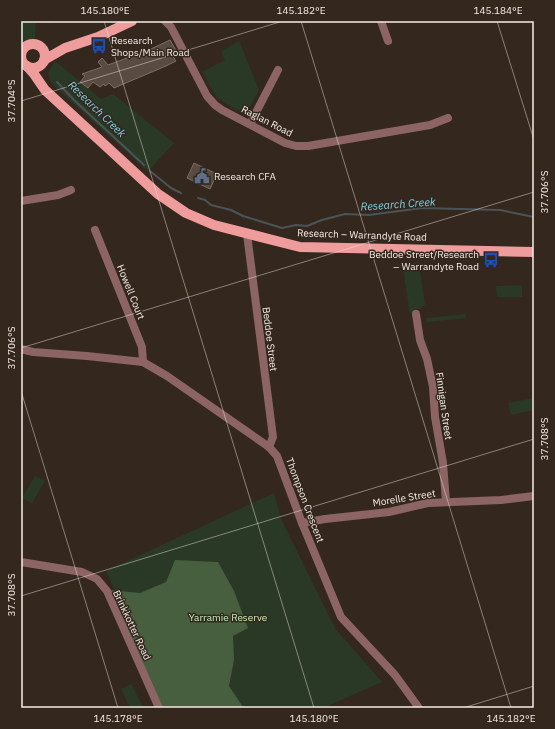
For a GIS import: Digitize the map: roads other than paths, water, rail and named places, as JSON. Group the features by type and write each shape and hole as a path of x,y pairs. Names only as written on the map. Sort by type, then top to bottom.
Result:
{"main road":[{"path":"70,46 53,47 32,45 23,48 21,55 22,61 24,65 36,67 43,61 70,46 98,37 130,22"},
{"path":"38,46 44,52 44,79 48,93"},
{"name":"Research – Warrandyte Road","path":"24,65 34,74 48,93 158,194 186,213 214,225 300,246 534,252"}],"street":[{"path":"381,21 388,41"},
{"name":"Raglan Road","path":"168,23 207,96 215,105 285,143 296,146 308,146 430,125 448,118"},
{"path":"250,124 278,70"},
{"path":"21,201 58,195 71,190"},
{"name":"Howell Court","path":"96,230 142,347 143,362"},
{"name":"Beddoe Street","path":"246,234 272,437 269,447"},
{"name":"Finnigan Street","path":"416,314 420,340 427,359 433,387 435,417 443,463 446,502"},
{"name":"Thompson Crescent","path":"21,349 33,352 143,362 167,376 269,447 277,456 302,523 341,617 395,675 419,708"},
{"name":"Morelle Street","path":"302,523 389,512 428,503 501,500 534,496"},
{"name":"Brinkkotter Road","path":"21,562 82,572 97,579 107,591 159,708"}],"waterway":[{"name":"Research Creek","path":"57,82 74,100 144,165"},
{"name":"Research Creek","path":"150,171 171,188 181,193"},
{"name":"Research Creek","path":"198,198 205,200 211,205 231,210 243,216 282,228 296,225 307,226 322,220 345,214 369,215 422,208 500,210 534,217"}],"place":[{"name":"Research Shops/Main Road","path":"99,46"},
{"name":"Research CFA","path":"202,176"},
{"name":"Beddoe Street/Research – Warrandyte Road","path":"491,260"}],"park label":[{"name":"Yarramie Reserve","path":"228,617"}]}
